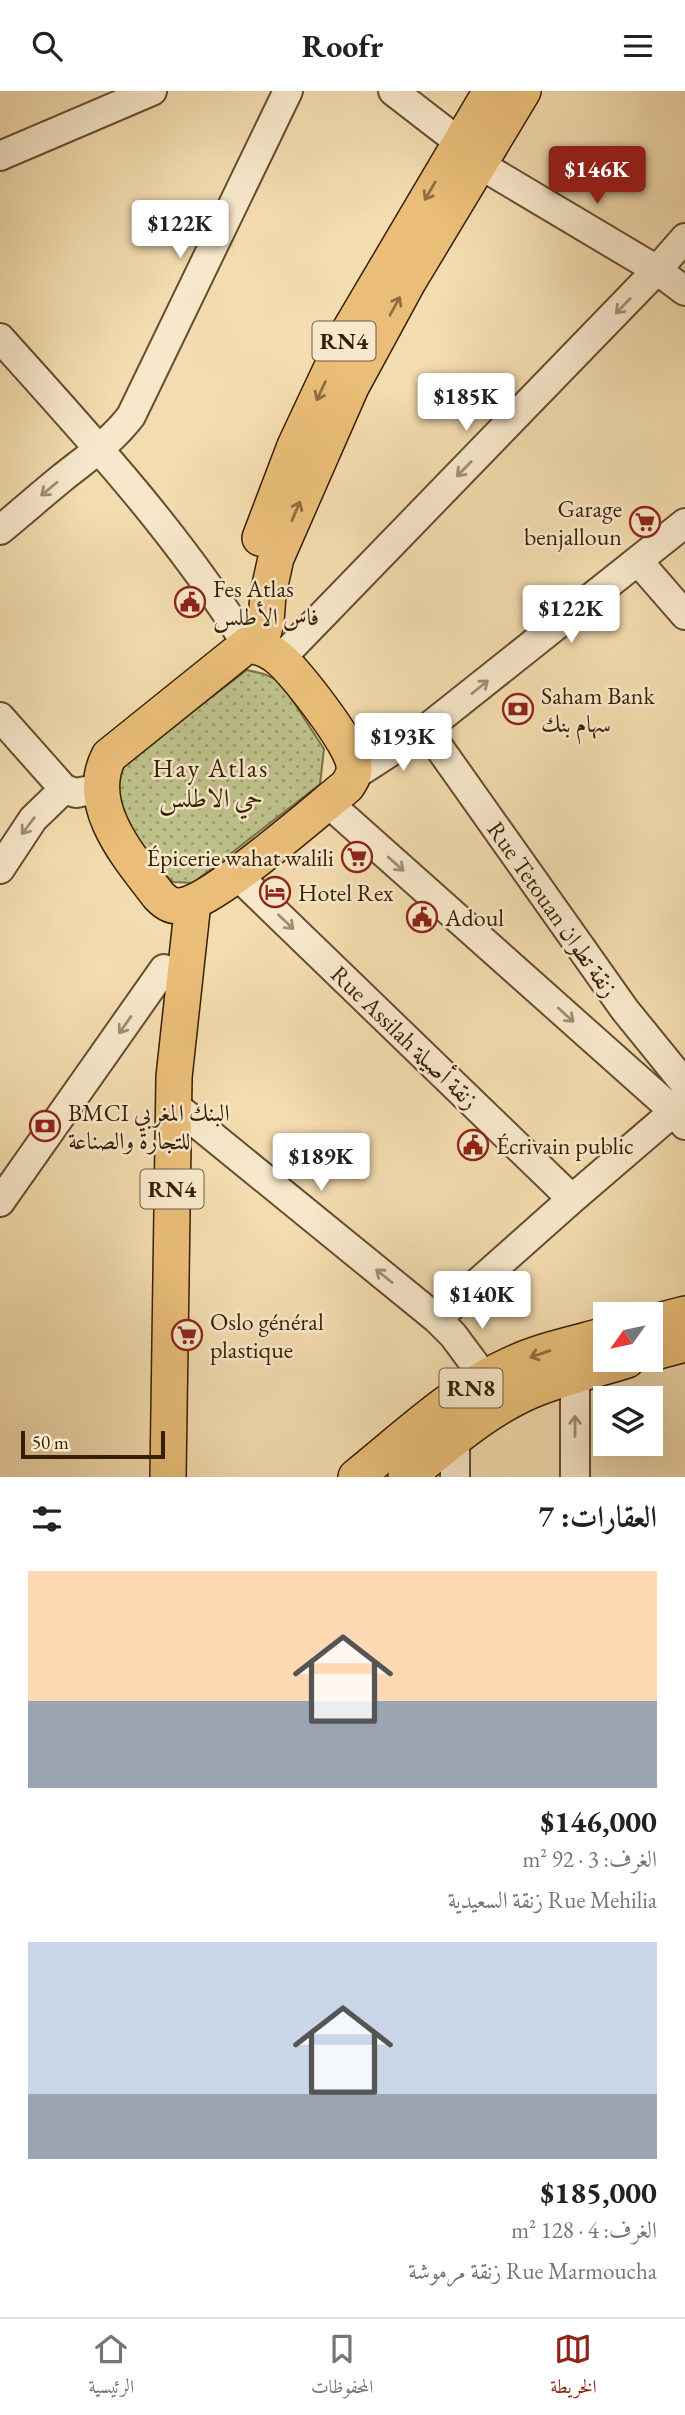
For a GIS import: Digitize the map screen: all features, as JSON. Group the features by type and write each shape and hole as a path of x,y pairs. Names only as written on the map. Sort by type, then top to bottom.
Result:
{"main road":[{"name":"RN4","path":"262,650 268,594 276,558 345,399 408,282 469,153 491,91"},
{"name":"RN4","path":"469,153 523,91"},
{"path":"262,650 334,726 349,749 355,767 353,776 347,786 237,875 179,902 141,873 112,827 100,793 102,772 109,755 262,650"},
{"name":"RN4","path":"147,1477 152,1073 164,969 179,902"},
{"name":"RN4","path":"168,1477 173,1104 179,902"},
{"path":"663,1320 685,1314"},
{"name":"RN8","path":"356,1477 485,1378 509,1365 593,1339"},
{"path":"663,1350 685,1345"},
{"name":"RN8","path":"406,1477 506,1404 530,1391 593,1370"}],"street":[{"path":"0,156 152,91"},
{"path":"0,530 119,432 143,395 288,91"},
{"path":"393,91 469,153 657,270 685,291"},
{"path":"0,338 100,450 262,650 657,270 685,238"},
{"path":"353,776 426,729 685,523"},
{"path":"638,561 685,615"},
{"path":"0,717 64,789 76,793 101,788"},
{"name":"Rue Tetouan زنقة تطوان","path":"426,729 625,1010 685,1084"},
{"path":"0,869 33,818 64,789"},
{"path":"327,802 682,1113 572,1199 437,1319"},
{"name":"Rue Assilah زنقة أصيلة","path":"237,875 572,1199"},
{"path":"0,1202 164,969"},
{"path":"173,1104 437,1319 453,1335 485,1378"},
{"path":"575,1376 575,1477"},
{"path":"455,1439 455,1477"}],"green space":[{"path":"247,670 280,681 324,749 320,784 193,883 173,882 153,865 115,808 116,770"}],"place":[{"name":"Garage benjalloun","path":"645,522"},
{"name":"Fes Atlas فاس الأطلس","path":"190,602"},
{"name":"Saham Bank سهام بنك","path":"518,709"},
{"name":"Épicerie wahat walili","path":"357,857"},
{"name":"Hotel Rex","path":"275,892"},
{"name":"Adoul","path":"422,917"},
{"name":"BMCI البنك المغربي للتجارة والصناعة","path":"45,1126"},
{"name":"Écrivain public","path":"473,1145"},
{"name":"Oslo général plastique","path":"187,1335"}],"district":[{"name":"Hay Atlas حي الاطلس","path":"211,782"}]}
